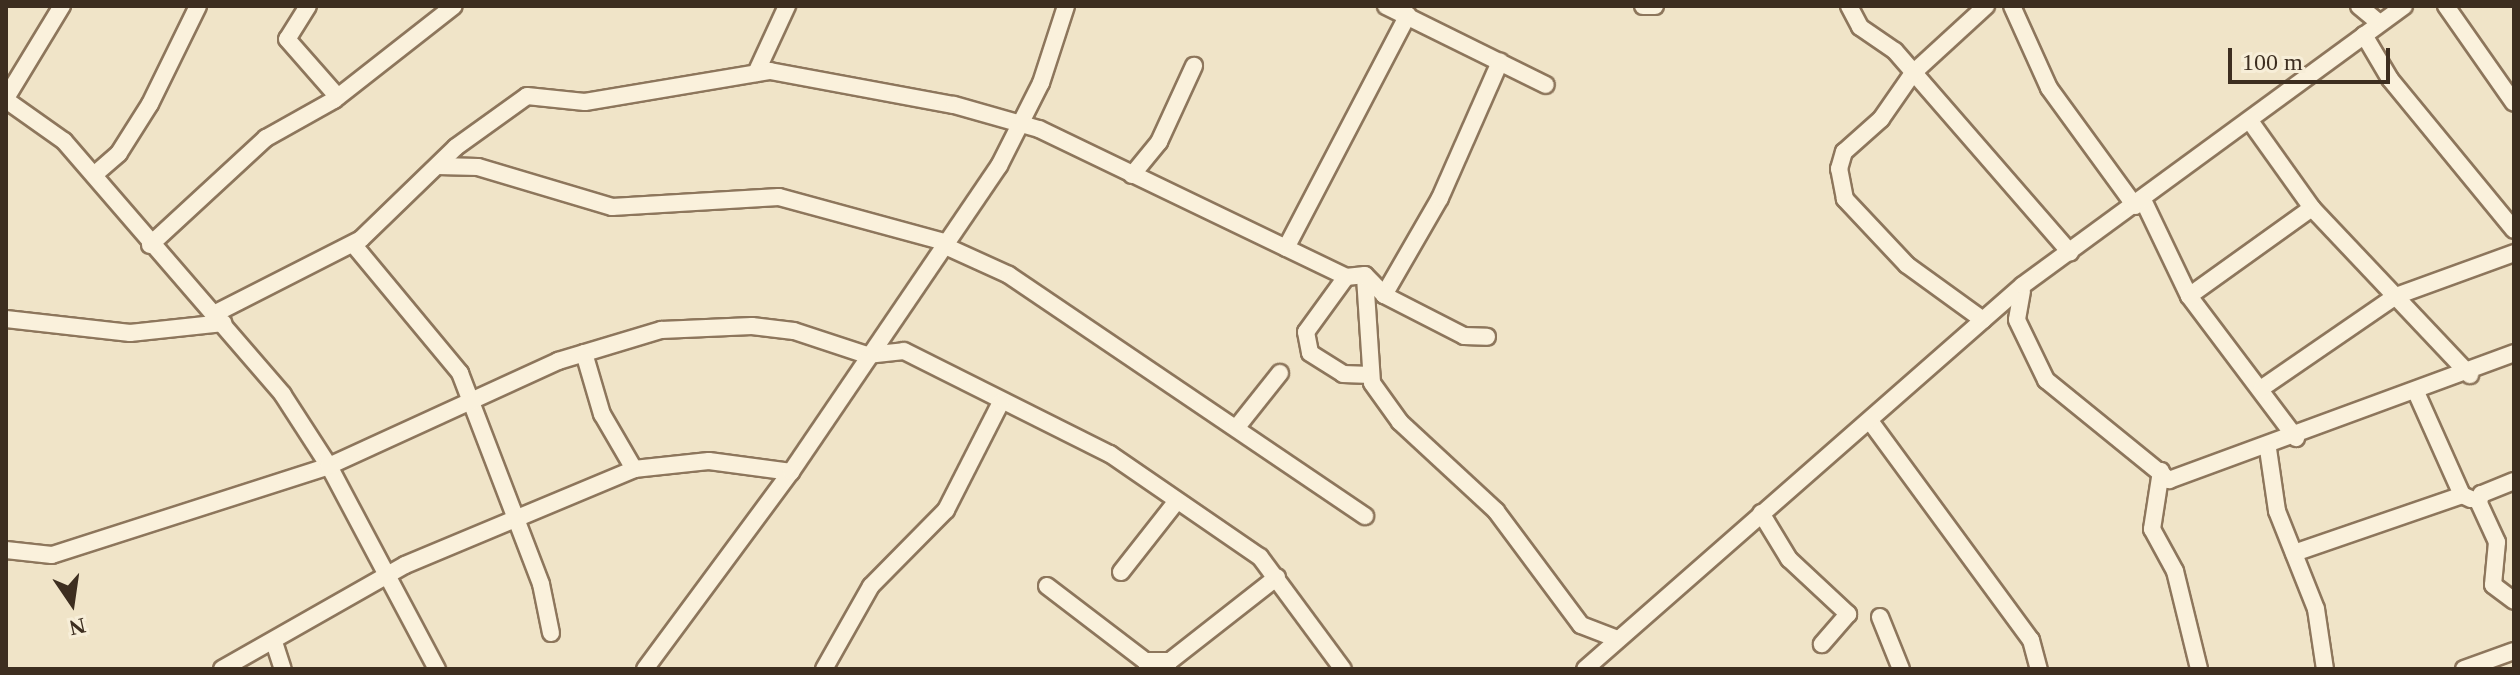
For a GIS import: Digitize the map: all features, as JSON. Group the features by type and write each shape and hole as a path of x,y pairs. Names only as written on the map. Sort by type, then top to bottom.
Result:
{"street":[{"path":"62,6 6,99 64,141 150,245 218,319 329,466 437,669"},
{"path":"94,175 119,153 150,104 198,6"},
{"path":"308,6 287,39 338,97"},
{"path":"150,245 266,138 338,97 454,6"},
{"path":"756,73 787,6"},
{"path":"645,669 791,472 867,355 999,166 1016,126 1041,83 1066,6"},
{"path":"1386,6 1546,85"},
{"path":"1643,6 1655,6"},
{"path":"1849,6 1860,27 1913,73 2070,252"},
{"path":"1983,320 1907,265 1845,199 1839,181 1844,152 1881,119 1913,73 1986,6"},
{"path":"2012,6 2049,88 2092,138 2139,203 2189,296 2262,388 2296,438"},
{"path":"2359,6 2379,23"},
{"path":"1585,669 1983,320 2070,252 2404,6"},
{"path":"2446,6 2514,103"},
{"path":"1286,248 1408,15"},
{"path":"2364,35 2390,79 2514,230"},
{"path":"1384,295 1440,198 1500,62"},
{"path":"1132,175 1159,142 1194,66"},
{"path":"6,319 130,333 218,319 353,244 438,166 527,96 585,102 756,73 797,73 940,102 1016,126 1039,129 1346,277 1365,275"},
{"path":"2250,121 2312,208 2470,375"},
{"path":"438,166 478,167 612,207 779,197 944,244 1009,275 1365,516"},
{"path":"2189,296 2312,208"},
{"path":"353,244 421,319 470,401 517,523 551,633"},
{"path":"2262,388 2396,296 2514,253"},
{"path":"1365,275 1384,295 1464,336 1487,337"},
{"path":"1365,275 1373,320 1365,363 1400,422 1496,511 1581,625 1617,639"},
{"path":"1346,277 1306,332 1310,353 1343,374 1371,375"},
{"path":"2022,291 2017,320 2046,380 2169,480 2268,449 2416,392 2470,375 2514,353"},
{"path":"6,550 52,555 329,466 584,353 709,323 794,331 867,355 904,351 1110,454 1248,549 1277,577 1343,669"},
{"path":"584,353 602,414 634,469"},
{"path":"1237,427 1280,373"},
{"path":"2416,392 2462,495 2479,503"},
{"path":"824,669 871,586 946,510 1001,402"},
{"path":"1870,421 2031,640 2039,669"},
{"path":"2268,449 2277,511 2316,609 2325,669"},
{"path":"222,669 389,576 517,523 634,469 709,461 791,472"},
{"path":"2161,471 2152,529 2175,571 2199,669"},
{"path":"2514,481 2481,494 2479,503 2497,542 2493,585 2514,601"},
{"path":"2294,553 2462,495"},
{"path":"1121,572 1176,502"},
{"path":"1761,513 1789,559 1848,614 1822,644"},
{"path":"1047,586 1145,661 1170,661 1277,577"},
{"path":"1880,617 1901,669"},
{"path":"274,642 283,669"},
{"path":"2464,669 2514,651"}]}
